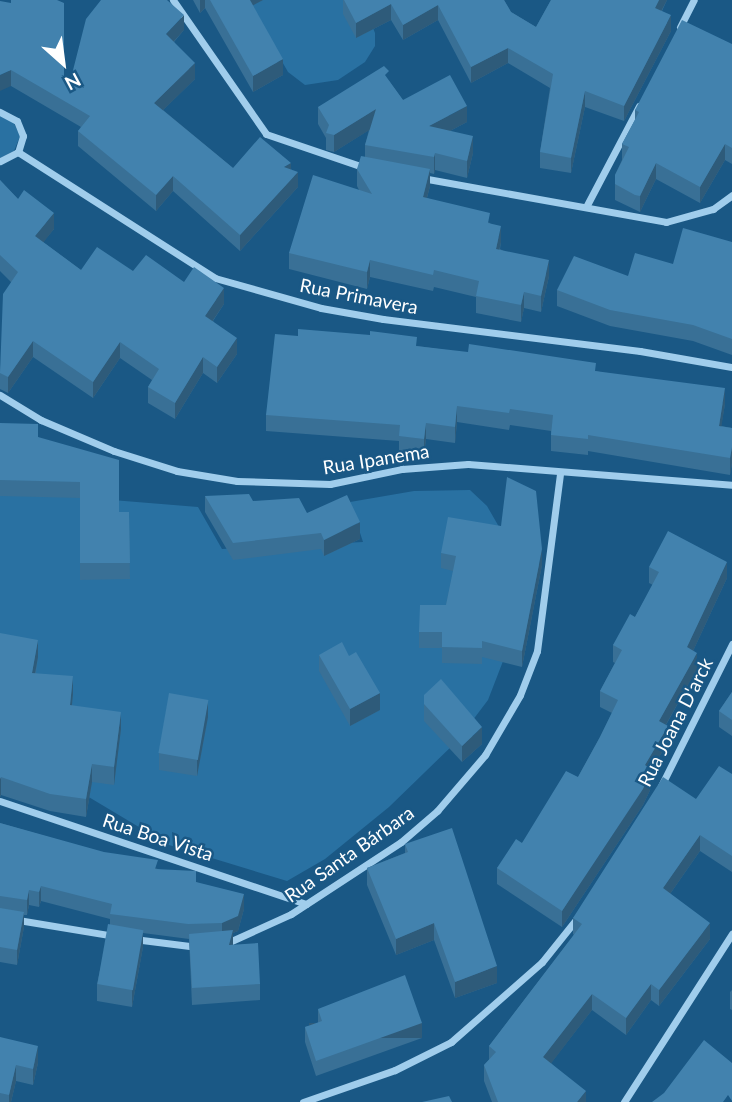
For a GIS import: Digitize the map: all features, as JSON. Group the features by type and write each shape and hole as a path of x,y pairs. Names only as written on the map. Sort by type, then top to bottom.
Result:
{"street":[{"path":"173,0 266,134 288,145 376,171"},
{"path":"678,33 694,0"},
{"path":"587,205 647,92"},
{"path":"0,113 11,116 21,128 18,152 0,161"},
{"name":"Rua Primavera","path":"18,152 215,278 321,308 383,320 640,351 732,367"},
{"path":"415,177 587,205 666,222 713,209 732,195"},
{"name":"Rua Ipanema","path":"0,395 41,420 114,452 177,471 237,481 330,484 412,468 468,464 559,474 732,485"},
{"name":"Rua Santa Bárbara","path":"0,917 198,947 248,936 306,904 401,842 437,811 485,755 509,716 541,632 559,474"},
{"name":"Rua Joana D'arck","path":"655,796 732,644"},
{"name":"Rua Boa Vista","path":"0,801 306,904"},
{"path":"303,1102 395,1070 443,1047 542,962 582,911"},
{"path":"624,1102 732,934"}],"shaded area":[{"path":"247,0 362,0 375,33 375,46 365,62 338,80 305,85 288,72"},
{"path":"0,114 13,121 20,136 14,151 0,158"},
{"path":"0,459 100,499 198,507 222,549 363,542 350,502 414,491 470,490 487,506 506,539 505,656 488,700 457,741 389,807 325,859 287,881 169,845 82,793 0,761"}],"building":[{"path":"11,0 57,0 64,3 64,82 70,82 86,19 101,0 167,0 184,15 166,34 195,63 154,103 233,168 260,137 291,163 284,167 298,172 240,235 173,176 156,195 78,131 90,116 11,70 0,75 0,1 11,3"},
{"path":"210,0 250,0 283,59 253,76"},
{"path":"344,0 504,0 511,12 536,27 551,0 659,0 655,8 671,15 624,106 585,91 571,158 540,152 553,74 508,48 471,67 438,5 403,25 391,4 356,23"},
{"path":"682,20 732,44 732,148 725,144 700,187 656,163 640,196 635,195 615,184 615,175 629,147 622,144 639,112 635,110"},
{"path":"384,66 389,71 385,75 403,100 450,75 467,106 429,126 473,136 467,161 435,153 434,157 365,145 376,109 334,135 326,133 329,125 318,107"},
{"path":"361,156 430,169 423,197 490,213 488,223 501,226 496,249 549,260 541,296 524,292 521,305 476,296 479,281 434,270 433,275 370,260 367,272 289,253 313,175 372,194 357,169"},
{"path":"0,180 18,199 24,190 54,213 35,236 81,270 97,247 133,271 146,255 184,282 194,267 224,288 205,316 237,338 217,367 203,357 175,403 148,387 159,369 120,342 93,382 33,341 8,377 0,373 3,294 18,272 0,255"},
{"path":"683,228 732,242 732,339 693,325 610,310 557,290 574,256 628,276 635,253 673,264"},
{"path":"298,329 370,335 370,331 417,337 416,346 468,352 469,344 596,363 595,371 725,388 719,426 732,428 730,458 588,435 588,439 551,435 553,415 510,409 509,413 457,406 455,427 426,423 424,439 399,436 400,425 266,415 275,334 298,336"},
{"path":"0,423 38,424 38,437 119,460 119,512 129,512 130,563 80,563 80,482 0,480"},
{"path":"507,477 536,491 542,549 522,651 482,641 482,648 442,647 442,632 419,632 420,605 446,605 456,556 441,553 448,517 501,526"},
{"path":"249,494 253,501 299,498 307,513 347,495 360,522 324,540 321,533 233,543 205,496"},
{"path":"668,531 727,562 687,647 697,653 659,721 668,726 645,765 652,770 643,789 562,911 497,868 516,839 522,843 566,771 578,777 600,737 618,700 600,691 622,650 613,645 630,614 635,617 659,572 649,567"},
{"path":"0,633 38,640 32,673 73,676 70,705 121,712 114,767 92,764 86,799 50,794 1,777 0,779"},
{"path":"342,642 349,656 356,652 380,693 350,709 319,655"},
{"path":"441,679 482,727 462,746 424,704 424,695"},
{"path":"732,692 732,720 719,711"},
{"path":"169,693 208,700 198,760 158,753"},
{"path":"719,766 732,774 732,856 700,835 663,888 710,923 659,990 651,984 626,1018 592,994 543,1057 586,1091 577,1102 498,1102 484,1065 496,1052 489,1046 582,924 573,918 663,777 696,799"},
{"path":"0,823 104,852 158,860 155,869 196,871 196,882 244,894 238,916 222,923 188,924 110,914 112,904 41,886 39,892 29,890 27,900 0,896"},
{"path":"452,828 497,966 455,982 434,923 396,939 367,868 408,852 405,844"},
{"path":"0,908 24,912 17,950 0,947"},
{"path":"108,924 143,930 133,990 97,984"},
{"path":"233,930 229,945 258,943 260,984 192,988 189,934"},
{"path":"405,975 422,1023 316,1061 305,1027 322,1021 318,1009"},
{"path":"0,1037 38,1046 33,1069 16,1065 9,1095 0,1093"},
{"path":"704,1040 732,1063 732,1101 728,1095 723,1102 652,1102 664,1093"},
{"path":"449,1096 452,1102 422,1102"}]}
